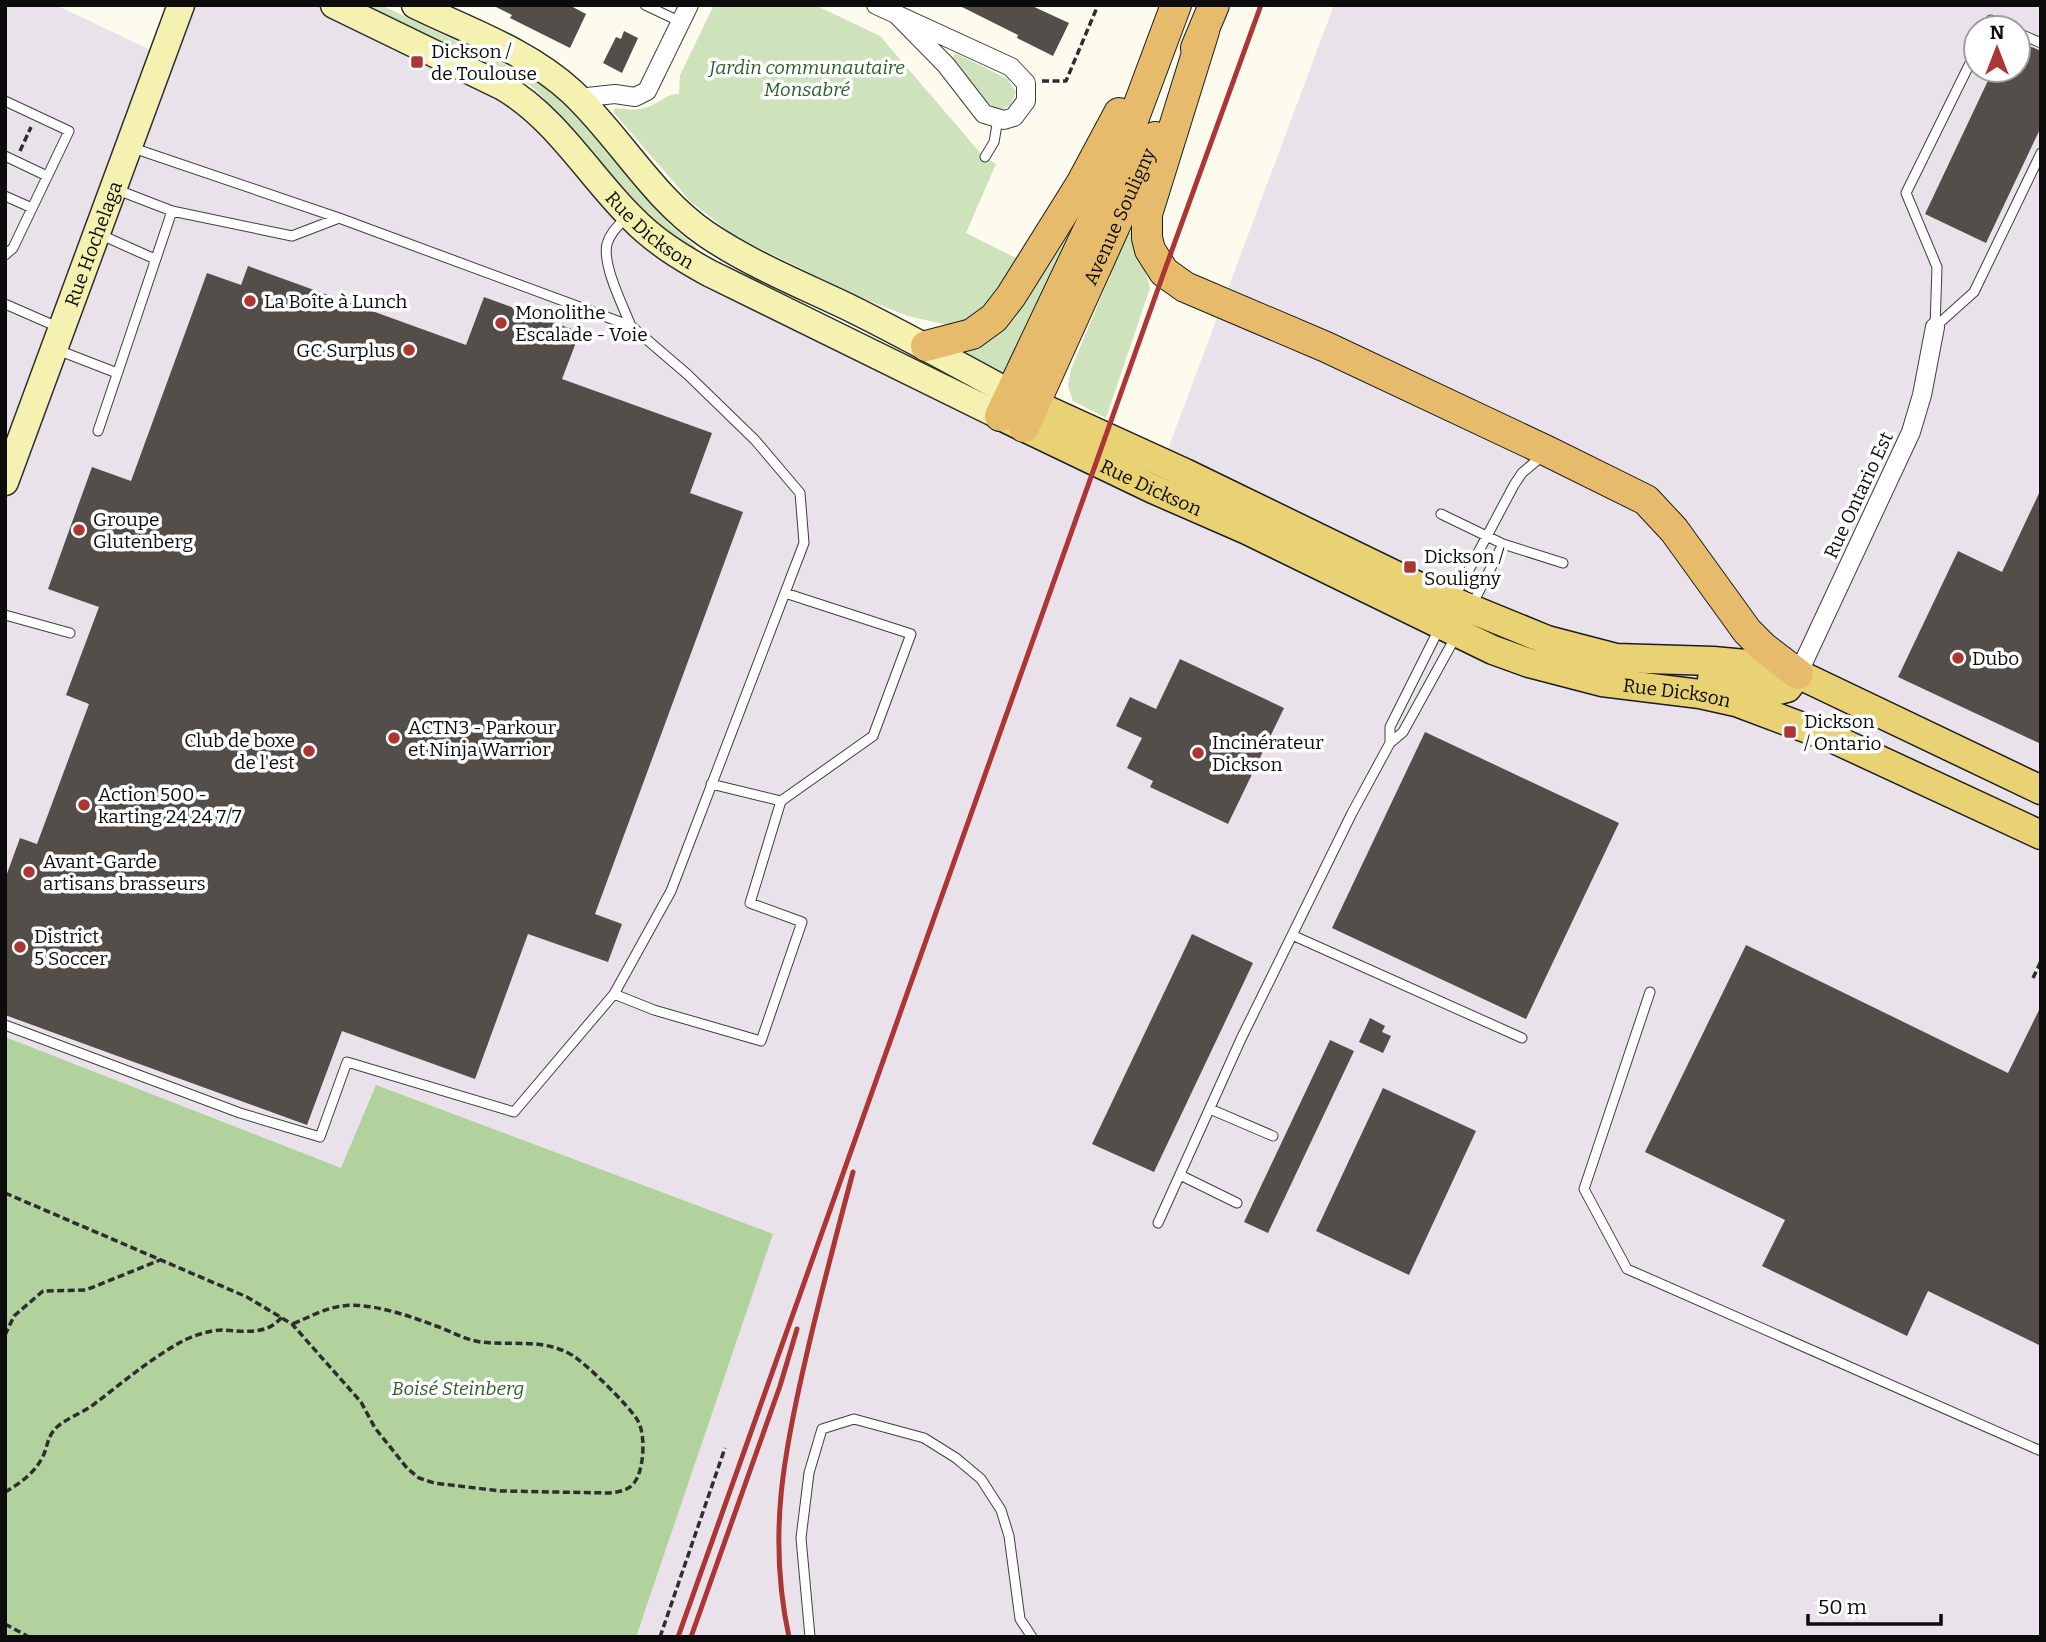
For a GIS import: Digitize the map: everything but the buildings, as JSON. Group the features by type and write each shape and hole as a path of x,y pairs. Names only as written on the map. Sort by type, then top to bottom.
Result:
{"highway":[{"path":"926,346 962,338 979,331 994,318 1011,296 1081,184 1175,8"},
{"name":"Avenue Souligny","path":"1018,410 1175,8"},
{"path":"1209,18 1147,214 1146,238 1164,272 1185,287 1304,337 1646,500 1674,530 1747,631 1798,674"},
{"name":"Avenue Souligny","path":"1018,410 1209,18"}],"main road":[{"name":"Rue Hochelaga","path":"5,482 181,5"},
{"name":"Rue Dickson","path":"334,5 503,86 525,100 629,216 661,245 709,273 1018,410"},
{"name":"Rue Dickson","path":"415,5 527,60 549,74 578,98 673,206 706,234 748,258 926,346 1018,410 1153,489 1455,616 1595,654 1637,660 1746,664 1798,674 2041,790"},
{"name":"Rue Dickson","path":"1455,616 1493,650 1528,663 1621,685 1700,694 1737,702 1778,716 1832,738 2041,835"},
{"path":"1576,675 1711,679 1779,691 1787,688 1798,674"}],"street":[{"path":"578,98 615,94 641,96 652,83 689,5"},
{"path":"876,5 1011,66 1026,83 1026,101 1020,110 1014,117 1004,120 984,114 977,108 962,83 897,15"},
{"name":"Rue Ontario Est","path":"1798,674 1911,432 1922,395 1935,327"}],"lane":[{"path":"645,5 681,22"},
{"path":"1935,327 1937,267 1906,193 1962,79"},
{"path":"5,100 69,131 32,208 6,253"},
{"path":"985,157 994,142 998,119"},
{"path":"5,1025 240,1113 320,1137 347,1062 514,1112 614,994 671,891 804,543 800,493 755,440 687,374 631,326 339,218 129,146"},
{"path":"1935,327 1974,292 2041,153"},
{"path":"5,156 47,176"},
{"path":"113,188 172,211 292,236 339,218"},
{"path":"5,196 32,208"},
{"path":"98,431 172,211"},
{"path":"629,216 616,227 607,243 606,258 631,326"},
{"path":"97,233 155,259"},
{"path":"5,304 117,373"},
{"path":"1158,1223 1210,1108 1352,813 1390,743 1402,732 1455,616 1486,537 1522,473 1534,461 1549,452"},
{"path":"1441,514 1503,544 1563,564"},
{"path":"1390,743 1390,727 1455,616 1503,544"},
{"path":"614,994 653,1010 761,1041 802,922 750,903 781,801 873,736 911,634 785,593"},
{"path":"5,615 70,633"},
{"path":"711,784 781,801"},
{"path":"1292,935 1522,1038"},
{"path":"1650,992 1584,1189 1626,1269 2041,1451"},
{"path":"1210,1108 1273,1136"},
{"path":"1180,1175 1237,1203"},
{"path":"810,1637 801,1538 809,1473 822,1429 854,1419 923,1438 956,1458 981,1479 1001,1510 1009,1536 1020,1619 1032,1637"}],"path":[{"path":"1026,83 1053,79 1066,81 1098,5"},
{"path":"2033,978 2041,961"},
{"path":"5,1193 247,1297 282,1317 292,1324 361,1402 375,1428 407,1468 419,1478 434,1483 501,1491 610,1493 623,1491 634,1484 640,1472 642,1436 639,1423 631,1410 574,1355 557,1347 534,1342 482,1342 397,1313 361,1306 342,1306 292,1324"},
{"path":"5,1335 14,1316 43,1292 86,1290 162,1260"},
{"path":"5,1492 35,1469 44,1453 48,1438 59,1425 90,1407 162,1353 184,1340 220,1330 246,1333 262,1330 274,1326 282,1317"},
{"path":"660,1637 725,1448"},
{"path":"5,1624 29,1637"}],"shaded area":[{"path":"5,5 56,5 163,56 181,5 334,5 503,87 655,240 1153,489 1334,5 2041,5 2041,1637 5,1637"}],"green space":[{"path":"366,5 381,5 527,75 550,90 580,119 669,224 696,247 694,250 664,229 646,212 535,89 524,81"},
{"name":"Jardin communautaire Monsabré","path":"714,5 815,5 880,36 983,156 996,164 966,233 1022,261 981,318 948,325 908,316 857,296 733,235 691,202 613,112 615,108 645,108 679,94 680,75"},
{"path":"955,53 1008,79 1016,92 1010,106 1000,110 987,102 953,58"},
{"path":"1070,222 1079,226 1005,372 998,372 956,351"},
{"path":"1124,233 1134,233 1150,288 1106,418 1073,401 1068,386 1071,369 1109,278"},
{"name":"Boisé Steinberg","path":"5,1037 341,1168 376,1085 773,1234 636,1637 5,1637"}],"railway":[{"path":"678,1637 1261,5"},
{"path":"789,1637 779,1564 785,1459 812,1330 853,1172"},
{"path":"691,1637 780,1386 797,1329"}],"place":[{"name":"Dickson / de Toulouse","path":"417,62"},
{"name":"La Boîte à Lunch","path":"250,301"},
{"name":"Monolithe Escalade - Voie","path":"501,323"},
{"name":"GC Surplus","path":"409,350"},
{"name":"Groupe Glutenberg","path":"79,530"},
{"name":"Dickson / Souligny","path":"1410,567"},
{"name":"Dubo","path":"1958,658"},
{"name":"Dickson / Ontario","path":"1790,732"},
{"name":"ACTN3 - Parkour et Ninja Warrior","path":"394,738"},
{"name":"Club de boxe de l'est","path":"309,751"},
{"name":"Incinérateur Dickson","path":"1198,753"},
{"name":"Action 500 - karting 24 24 7/7","path":"84,805"},
{"name":"Avant-Garde artisans brasseurs","path":"29,872"},
{"name":"District 5 Soccer","path":"20,947"}]}
